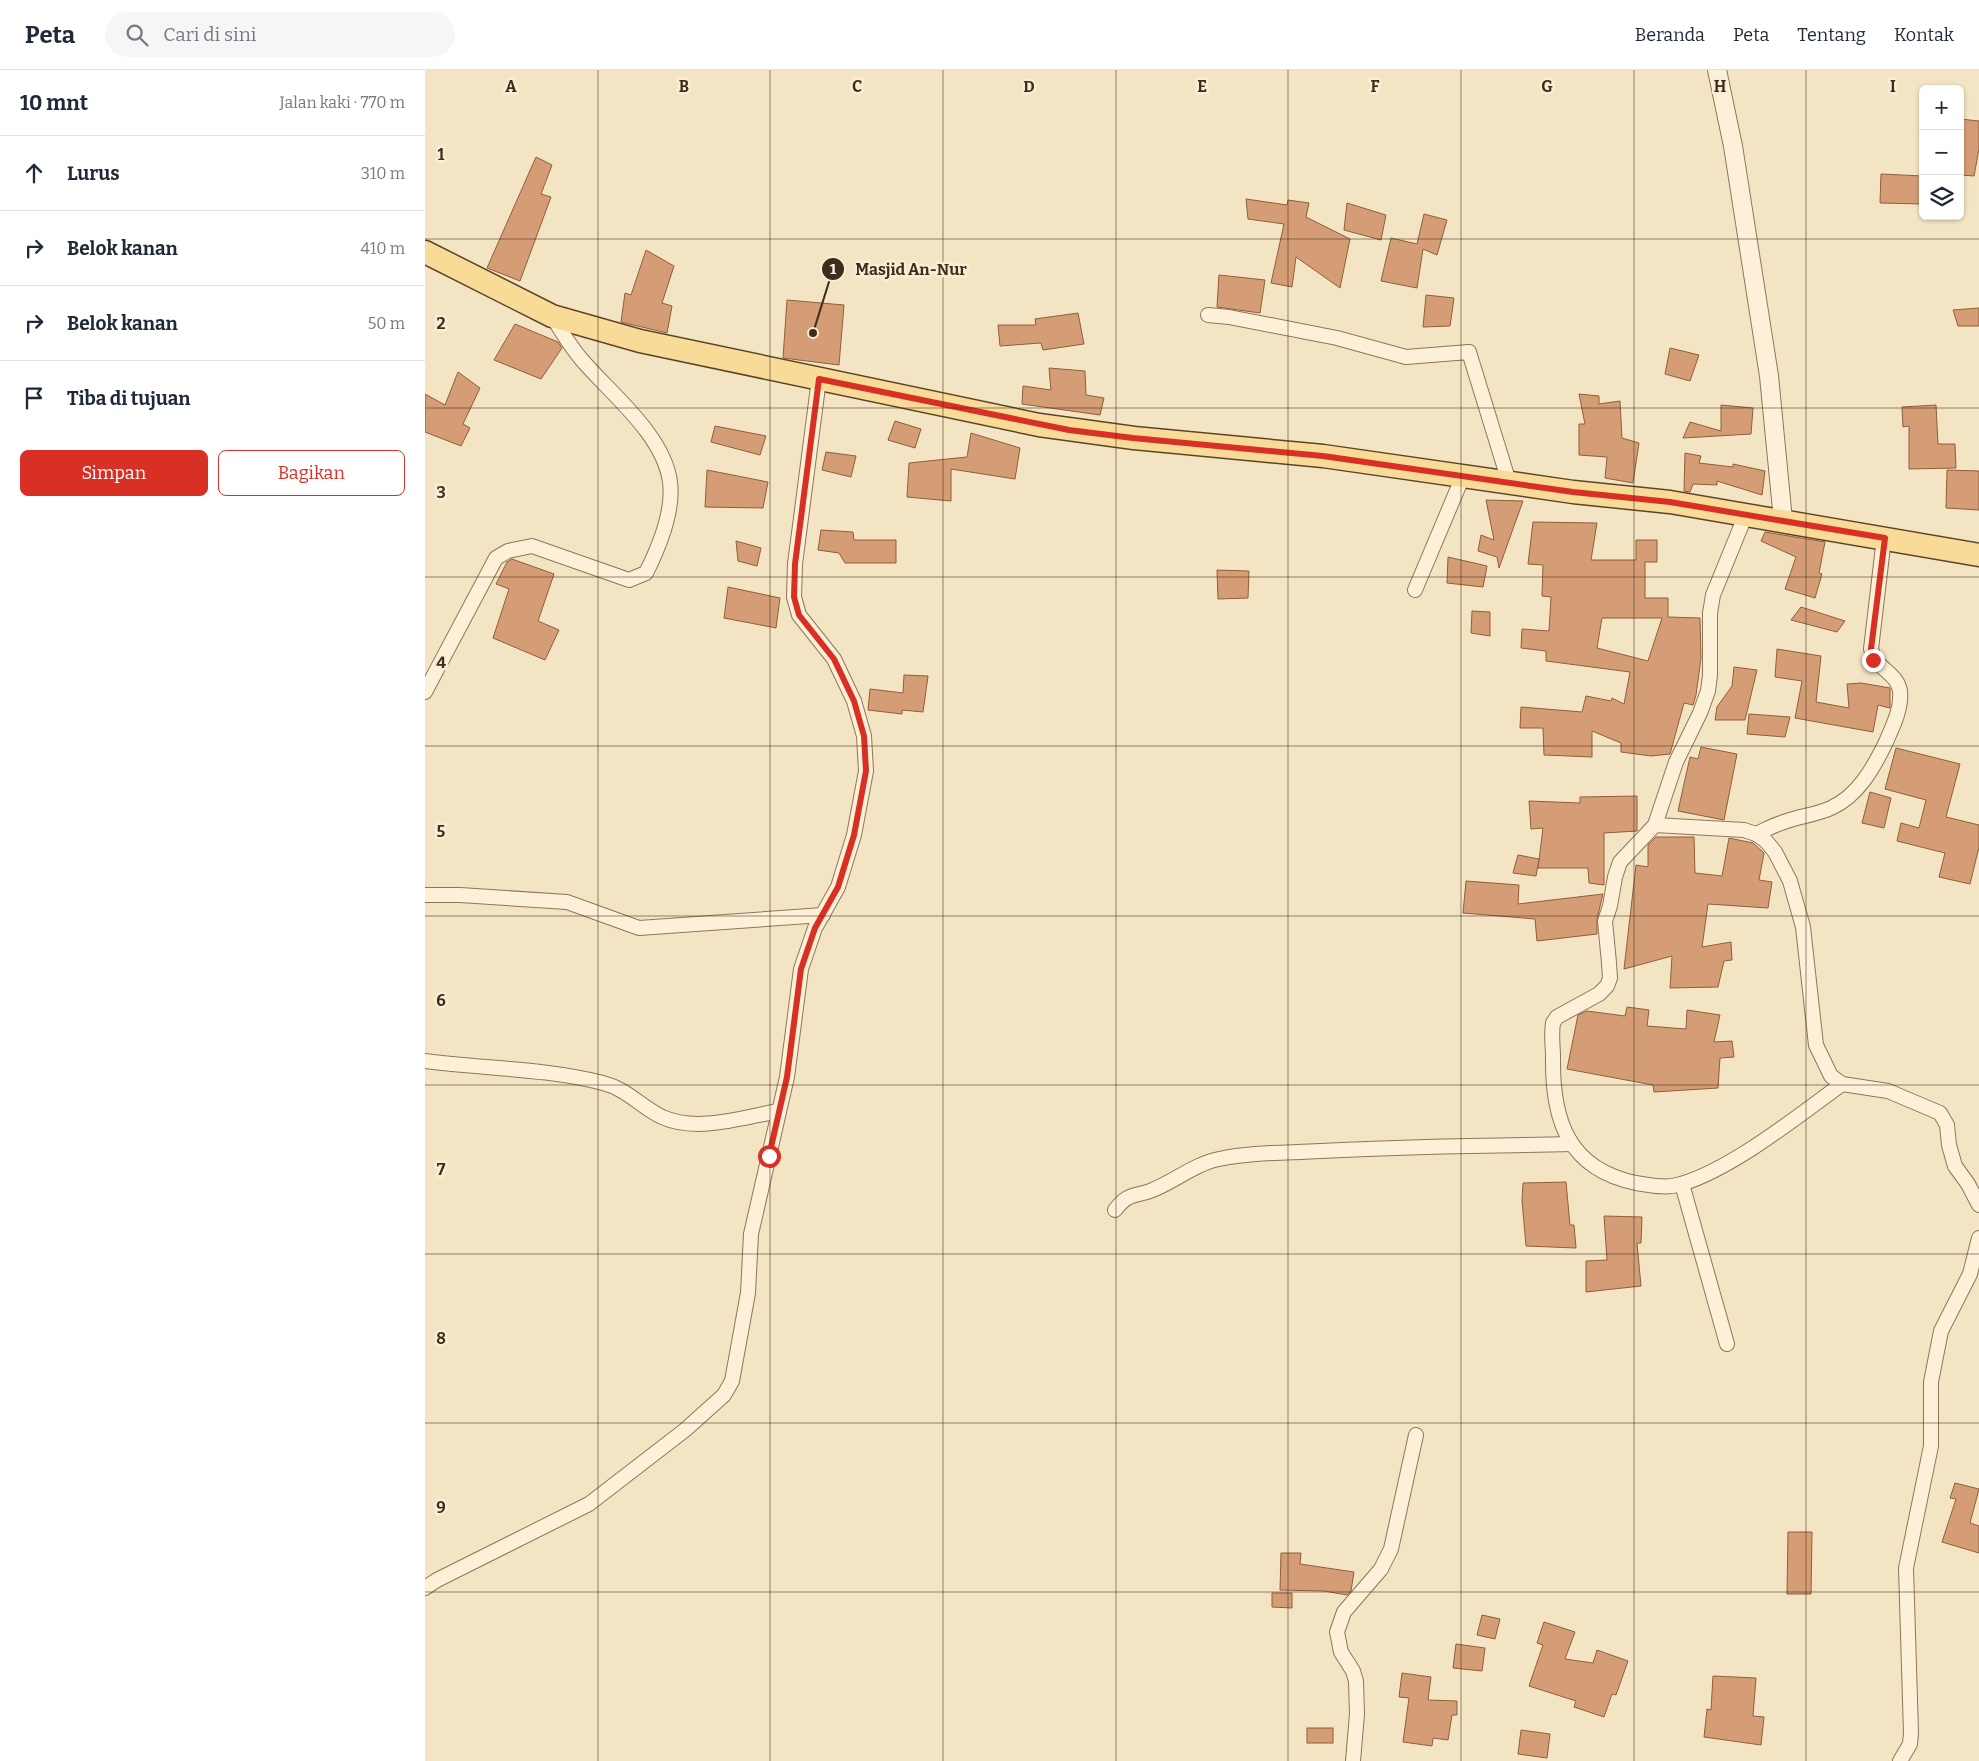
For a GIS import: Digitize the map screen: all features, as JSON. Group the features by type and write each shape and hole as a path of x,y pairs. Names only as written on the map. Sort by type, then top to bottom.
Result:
{"main road":[{"path":"425,252 552,316 640,341 1069,430 1323,456 1670,502 1979,555"}],"street":[{"path":"1717,70 1735,155 1769,376 1783,520"},
{"path":"1208,315 1229,317 1337,338 1406,357 1469,352 1509,482"},
{"path":"425,692 496,558 508,551 532,546 629,580 645,573 659,540 668,510 670,482 661,453 633,416 577,353 552,316"},
{"path":"425,1588 437,1580 589,1504 685,1430 723,1395 732,1381 748,1293 751,1234 789,1062 801,969 815,928 838,887 854,835 864,788 866,754 860,718 834,659 799,615 794,597 795,564 819,379"},
{"path":"1415,590 1463,476"},
{"path":"1746,514 1713,595 1709,613 1711,650 1708,691 1700,713 1676,762 1655,825 1620,862 1615,877 1611,906 1605,921 1610,978 1607,986 1599,994 1557,1017 1553,1023 1552,1087 1559,1119 1571,1144 1595,1169 1615,1178 1668,1187 1695,1179 1736,1157 1843,1084"},
{"path":"1756,834 1783,822 1831,808 1846,799 1860,786 1888,736 1899,708 1900,691 1896,678 1873,660 1871,649 1885,538"},
{"path":"1655,825 1744,830 1756,834 1775,852 1790,881 1803,927 1816,1045 1831,1076 1843,1084 1888,1091 1940,1113 1947,1125 1949,1145 1955,1166 1968,1184 1979,1205"},
{"path":"425,895 460,895 567,902 639,928 823,915"},
{"path":"425,1061 533,1070 604,1083 619,1087 662,1117 679,1122 711,1123 779,1111"},
{"path":"1115,1210 1123,1200 1133,1194 1149,1191 1201,1164 1219,1159 1253,1154 1384,1148 1571,1144"},
{"path":"1682,1184 1727,1344"},
{"path":"1901,1761 1910,1744 1911,1733 1906,1568 1931,1446 1931,1382 1941,1331 1970,1274 1979,1238"},
{"path":"1353,1761 1357,1714 1356,1681 1353,1671 1341,1652 1337,1632 1344,1612 1381,1569 1391,1549 1417,1435"}],"building":[{"path":"1964,119 1979,121 1979,149 1974,176 1964,175"},
{"path":"536,157 552,165 541,194 551,197 520,281 487,268"},
{"path":"1881,174 1919,176 1919,204 1880,203"},
{"path":"1246,199 1287,205 1288,200 1309,203 1306,217 1350,239 1340,288 1296,257 1292,287 1271,283 1284,224 1248,219"},
{"path":"1347,203 1386,215 1381,240 1344,230"},
{"path":"1424,214 1447,220 1437,255 1423,249 1417,288 1381,281 1391,238 1417,244"},
{"path":"646,250 674,266 662,303 672,306 667,333 621,322 625,293 631,295"},
{"path":"1219,275 1265,280 1260,313 1217,307"},
{"path":"1426,295 1454,298 1450,326 1423,327"},
{"path":"787,300 844,305 839,365 783,358"},
{"path":"1979,308 1979,326 1958,326 1953,310"},
{"path":"1078,313 1084,344 1043,350 1041,343 1000,346 998,325 1036,325 1035,319"},
{"path":"515,324 558,342 562,348 541,379 494,360"},
{"path":"1670,348 1699,355 1690,381 1665,374"},
{"path":"1049,368 1085,371 1086,395 1104,398 1100,415 1022,404 1023,386 1051,390"},
{"path":"458,372 480,388 463,424 470,428 461,446 425,432 425,394 445,405"},
{"path":"1579,394 1599,396 1599,404 1620,401 1622,438 1639,443 1633,483 1605,478 1607,457 1579,455 1579,424 1585,424"},
{"path":"1721,405 1753,408 1751,434 1683,438 1690,422 1721,431"},
{"path":"1936,405 1938,444 1955,444 1956,468 1909,469 1909,426 1903,427 1902,407"},
{"path":"895,421 921,429 915,448 888,440"},
{"path":"715,426 766,436 760,455 711,442"},
{"path":"971,433 1020,448 1015,479 951,469 951,501 907,497 909,463 967,457"},
{"path":"826,452 856,456 851,477 822,470"},
{"path":"1685,453 1701,456 1699,463 1733,467 1733,464 1765,471 1762,495 1717,481 1717,485 1693,484 1690,492 1684,491"},
{"path":"707,470 768,482 763,508 705,507"},
{"path":"1947,470 1979,471 1979,510 1946,508"},
{"path":"1486,500 1523,501 1499,568 1497,557 1478,551 1481,535 1494,540"},
{"path":"1533,522 1597,523 1591,560 1636,560 1636,540 1657,540 1657,562 1645,562 1645,598 1668,598 1668,617 1700,618 1701,658 1696,695 1693,705 1684,703 1670,754 1651,756 1621,752 1621,743 1592,731 1592,757 1544,755 1543,728 1520,728 1521,707 1582,712 1586,696 1611,701 1612,698 1624,704 1630,672 1546,661 1546,651 1521,648 1522,629 1549,631 1551,597 1542,596 1543,565 1528,564","holes":["1602,618 1662,618 1648,661 1597,648"]},
{"path":"821,530 853,532 854,540 896,540 896,563 845,563 839,553 818,550"},
{"path":"1765,532 1825,542 1819,573 1822,574 1815,598 1785,589 1796,557 1761,541"},
{"path":"736,541 761,548 757,566 738,561"},
{"path":"1448,557 1487,566 1483,587 1447,583"},
{"path":"512,559 554,574 538,621 559,630 545,660 493,638 509,589 496,584 507,562"},
{"path":"1217,570 1249,571 1248,598 1218,599"},
{"path":"728,587 780,598 776,628 724,618"},
{"path":"1801,607 1845,621 1837,632 1791,620"},
{"path":"1472,611 1490,612 1490,636 1471,633"},
{"path":"1777,649 1821,656 1816,702 1849,708 1847,684 1861,683 1890,688 1890,708 1878,705 1873,732 1795,718 1802,681 1775,677"},
{"path":"1734,667 1757,670 1745,720 1715,720 1717,707 1732,686"},
{"path":"904,675 928,676 923,712 902,710 902,714 868,710 870,689 903,693"},
{"path":"1749,714 1790,717 1785,737 1747,734"},
{"path":"1701,747 1737,754 1724,820 1678,811 1690,757 1698,759"},
{"path":"1896,748 1960,764 1946,817 1979,825 1979,847 1970,884 1939,877 1945,853 1897,841 1901,823 1919,828 1926,800 1885,789"},
{"path":"1870,792 1891,798 1884,828 1862,823"},
{"path":"1637,796 1637,831 1604,833 1604,885 1589,883 1588,868 1538,868 1543,828 1531,829 1529,801 1580,803 1580,797"},
{"path":"1656,837 1694,837 1695,873 1722,876 1729,838 1753,843 1764,853 1759,880 1772,882 1768,908 1708,904 1702,947 1731,942 1732,960 1724,961 1718,987 1670,988 1672,956 1624,969 1636,865 1648,867 1648,845"},
{"path":"1518,855 1539,859 1536,876 1513,873"},
{"path":"1466,881 1519,885 1518,904 1603,894 1597,919 1597,934 1537,941 1535,919 1463,913"},
{"path":"1627,1007 1649,1010 1647,1026 1686,1029 1687,1010 1720,1015 1714,1042 1732,1041 1734,1057 1720,1058 1718,1088 1654,1092 1653,1085 1567,1069 1578,1015 1587,1011 1625,1016"},
{"path":"1566,1182 1570,1225 1574,1225 1576,1248 1526,1246 1522,1200 1523,1183"},
{"path":"1604,1216 1642,1217 1641,1243 1637,1243 1641,1286 1586,1292 1586,1261 1607,1260"},
{"path":"1955,1483 1979,1489 1970,1523 1979,1526 1979,1553 1942,1542 1956,1499 1950,1498"},
{"path":"1788,1532 1812,1532 1811,1594 1787,1594"},
{"path":"1281,1553 1301,1553 1300,1564 1354,1572 1351,1591 1347,1595 1324,1591 1280,1590"},
{"path":"1272,1593 1292,1593 1292,1608 1272,1607"},
{"path":"1482,1615 1500,1619 1495,1639 1477,1635"},
{"path":"1544,1622 1575,1632 1565,1659 1593,1663 1597,1650 1628,1661 1616,1695 1612,1694 1604,1717 1574,1707 1576,1701 1529,1686 1543,1645 1537,1643"},
{"path":"1456,1644 1485,1648 1482,1671 1453,1668"},
{"path":"1402,1673 1431,1677 1428,1700 1457,1701 1457,1715 1452,1715 1448,1740 1433,1738 1432,1746 1403,1742 1409,1698 1399,1697"},
{"path":"1713,1676 1756,1678 1753,1716 1764,1717 1761,1745 1704,1737 1707,1709 1711,1710"},
{"path":"1307,1728 1333,1728 1333,1743 1307,1743"},
{"path":"1521,1730 1550,1734 1547,1758 1518,1754"}],"place":[{"name":"Masjid An-Nur","path":"813,333"}],"route":[{"path":"769,1156 787,1077 801,969 815,928 838,887 854,835 866,771 864,736 854,701 834,659 805,624 795,607 793,583 819,379 1069,430 1323,456 1573,492 1670,502 1885,538 1871,649 1873,660"}]}
